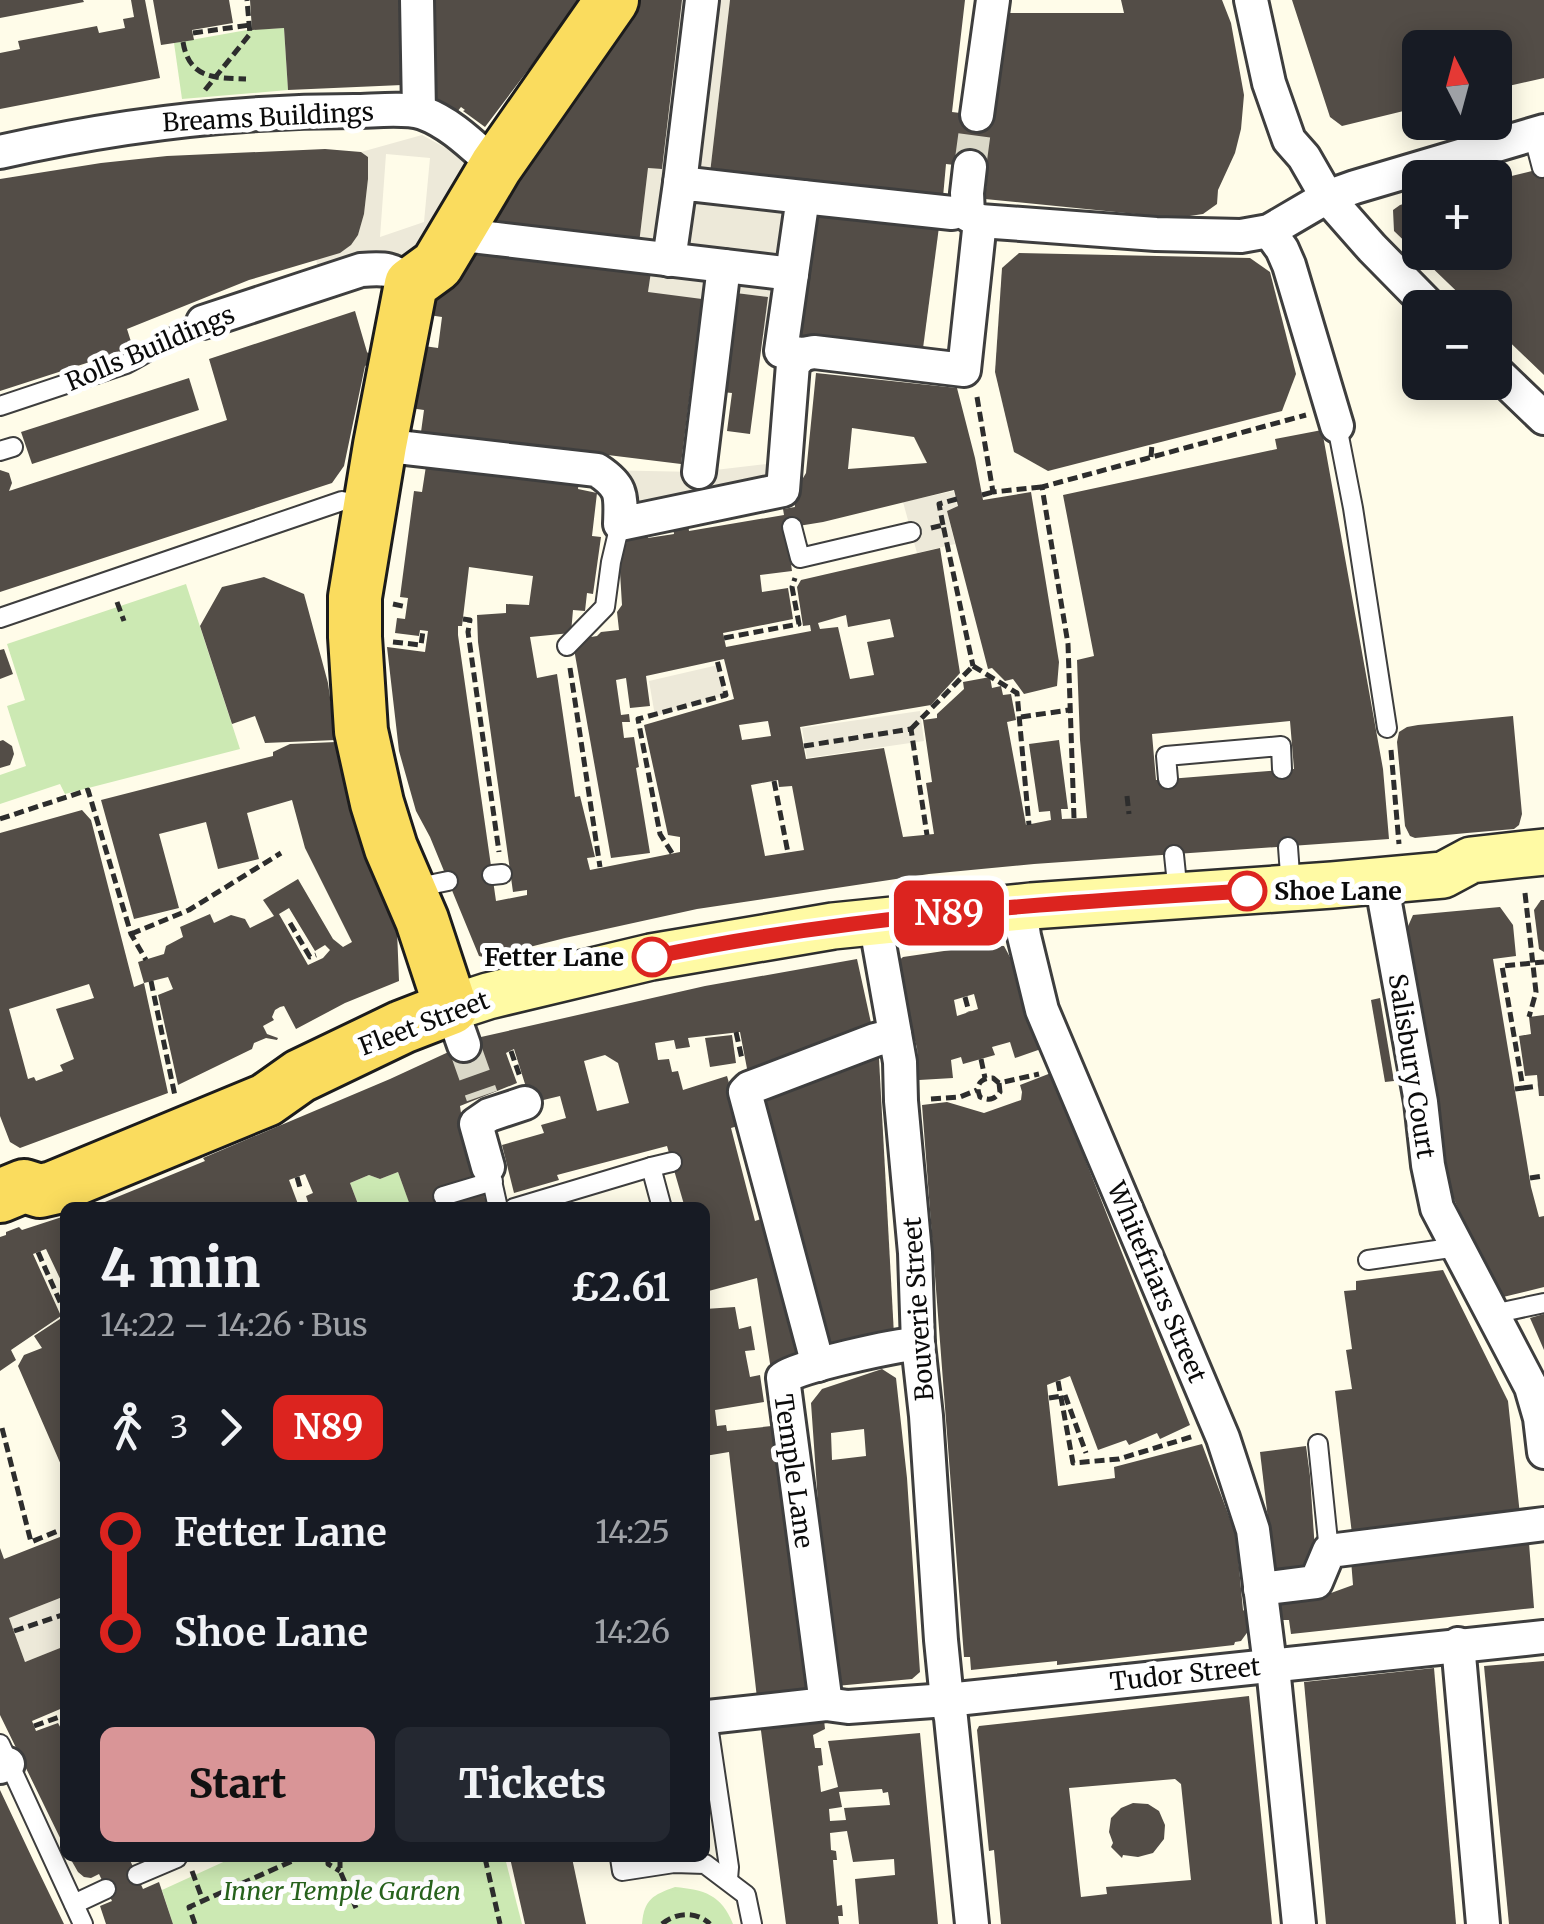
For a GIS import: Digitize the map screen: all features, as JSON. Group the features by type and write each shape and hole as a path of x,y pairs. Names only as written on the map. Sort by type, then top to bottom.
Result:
{"main road":[{"path":"457,1027 422,920 428,885 391,848 381,818 361,731 355,597 412,284 437,265 496,166 612,0"},
{"name":"Fleet Street","path":"12,1191 40,1191 266,1100 300,1076 402,1026 457,1027"}],"street":[{"path":"417,0 419,111 448,125 496,166"},
{"path":"669,260 702,0"},
{"path":"977,115 993,0"},
{"path":"1251,0 1280,120 1289,140 1328,197 1413,290"},
{"name":"Breams Buildings","path":"0,152 123,128 218,115 419,111"},
{"path":"680,183 966,217 1156,234 1241,236 1269,231 1328,197 1388,176 1539,132"},
{"path":"803,197 781,351 814,352 970,380 966,217 970,166"},
{"path":"1269,231 1288,265 1327,419"},
{"path":"472,236 792,274"},
{"path":"698,472 724,266"},
{"name":"Rolls Buildings","path":"203,322 362,270 399,273 412,284"},
{"path":"380,444 597,470 615,481 620,524 788,509 793,364 803,354"},
{"path":"1512,387 1544,418"},
{"name":"Fleet Street","path":"1444,875 1471,860 1544,852"},
{"name":"Fleet Street","path":"457,1027 500,994 666,954 875,921 1020,907 1176,875 1290,867 1391,867 1444,875 1474,885 1534,886"},
{"name":"Salisbury Court","path":"1391,867 1428,1165 1438,1208 1531,1387 1544,1452"},
{"name":"Whitefriars Street","path":"1020,907 1042,1010 1223,1438 1253,1530 1274,1677 1299,1924"},
{"name":"Bouverie Street","path":"875,921 900,1062 947,1700 972,1924"},
{"path":"818,1365 746,1141 745,1092 895,1035"},
{"path":"491,1174 476,1124 486,1106 525,1103"},
{"name":"Temple Lane","path":"826,1704 783,1378 818,1365 903,1344 918,1344"},
{"path":"1260,1589 1316,1582 1329,1550 1544,1524"},
{"name":"Tudor Street","path":"710,1711 947,1700 1544,1636"},
{"path":"1458,1644 1483,1924"}],"lane":[{"path":"1539,132 1542,168"},
{"name":"Rolls Buildings","path":"0,406 126,364 203,322"},
{"path":"1327,419 1352,508 1387,728"},
{"path":"0,618 342,501 370,506"},
{"path":"788,509 800,558 911,532"},
{"path":"567,646 605,607 610,562 620,524"},
{"path":"1168,778 1166,756 1204,752 1281,746 1282,769"},
{"path":"535,1202 672,1162"},
{"path":"651,1168 660,1202"},
{"path":"443,1196 491,1174 497,1202"},
{"path":"1368,1260 1457,1246"},
{"path":"1494,1314 1544,1303"},
{"path":"1318,1444 1329,1550"},
{"path":"710,1738 728,1880"},
{"path":"3,1758 83,1924"},
{"path":"137,1875 183,1862"},
{"path":"621,1862 622,1871 674,1862 705,1864 746,1895 752,1924"},
{"path":"74,1904 106,1889"}],"path":[{"path":"205,89 250,34 247,0"},
{"path":"193,33 250,25"},
{"path":"183,42 186,58 196,70 214,78 246,79"},
{"path":"970,380 993,492"},
{"path":"982,495 1042,487 1151,457 1327,419"},
{"path":"1151,457 1152,444"},
{"path":"1042,487 1068,644 1074,818"},
{"path":"944,525 939,504 956,500"},
{"path":"948,546 973,666 1017,692 1030,825"},
{"path":"724,638 798,624 792,587 800,558"},
{"path":"117,602 124,621"},
{"path":"463,619 470,620 468,632 497,874"},
{"path":"394,642 421,645 423,630"},
{"path":"458,631 468,632"},
{"path":"567,646 600,867"},
{"path":"672,853 660,834 638,719 726,695 717,660"},
{"path":"804,746 911,729 973,666"},
{"path":"1021,717 1070,710"},
{"path":"911,729 927,835"},
{"path":"1391,753 1391,867"},
{"path":"774,780 788,853"},
{"path":"0,819 88,790 131,934 146,960"},
{"path":"1128,796 1129,814"},
{"path":"131,934 188,910 281,854"},
{"path":"1529,1017 1536,992 1532,962 1534,886"},
{"path":"290,924 310,957 316,955"},
{"path":"1523,1088 1502,966 1544,962"},
{"path":"151,981 175,1097"},
{"path":"965,996 969,1012"},
{"path":"981,1059 985,1078"},
{"path":"999,1084 1038,1074"},
{"path":"985,1078 993,1078 999,1084 1000,1092 988,1101 977,1090 985,1078"},
{"path":"1514,1089 1538,1086"},
{"path":"923,1100 977,1090"},
{"path":"297,1176 302,1190"},
{"path":"1530,1178 1544,1176"},
{"path":"38,1252 60,1302"},
{"path":"1086,1453 1059,1384 1073,1463 1118,1459 1201,1432"},
{"path":"1049,1398 1062,1396"},
{"path":"2,1428 31,1542 60,1530"},
{"path":"14,1632 60,1616"},
{"path":"34,1726 60,1718"},
{"path":"183,1862 203,1901"},
{"path":"195,1924 189,1907 289,1862"},
{"path":"328,1862 340,1871"},
{"path":"340,1862 356,1908"},
{"path":"486,1862 500,1924"},
{"path":"662,1924 669,1918 690,1914 710,1924"}],"green space":[{"path":"284,28 288,90 182,99 174,43 247,30"},
{"path":"186,584 240,749 65,794 60,784 0,804 0,775 26,766 7,706 25,700 7,644"},
{"path":"398,1172 409,1202 357,1202 350,1183 369,1175 380,1179"},
{"name":"Inner Temple Garden","path":"223,1862 506,1862 522,1924 173,1924 162,1890"},
{"path":"675,1887 710,1895 723,1906 733,1924 642,1924 651,1899"}],"shaded area":[{"path":"682,0 730,0 710,173 943,197 791,339 763,335 767,297 736,293 709,390 691,388 648,292 652,265 469,241 493,202 638,252 648,168 662,169"},
{"path":"422,135 466,159 468,176 412,259 331,272 318,266 316,260 358,235 364,214 368,157 361,152","holes":["386,154 430,158 424,222 380,237"]},
{"path":"784,462 783,490 620,524 597,470 698,472"},
{"path":"954,491 957,506 947,511 955,544 917,553 903,502"},
{"path":"718,665 726,695 655,716 649,681"},
{"path":"920,711 924,741 807,758 802,728"},
{"path":"60,1598 60,1648 25,1662 9,1618"}],"building":[{"path":"0,0 83,0 84,2 0,18"},
{"path":"131,0 145,0 160,78 0,109 0,53 20,49 18,41 97,26 99,33 125,28 123,19 134,17"},
{"path":"153,0 229,0 233,23 192,30 194,40 161,45"},
{"path":"250,0 401,0 402,85 288,90 284,28 252,30"},
{"path":"428,0 581,0 485,127 461,107 457,112 429,93"},
{"path":"625,0 682,0 662,169 648,168 638,252 502,229 493,212"},
{"path":"730,0 965,0 952,112 993,117 1003,13 1124,13 1121,0 1222,0 1231,23 1244,95 1241,129 1218,190 1217,204 1203,214 1176,218 985,199 988,169 946,164 943,197 710,173"},
{"path":"1292,0 1544,0 1544,78 1512,85 1512,30 1402,30 1402,111 1342,126 1330,117"},
{"path":"325,149 361,152 368,157 364,214 351,245 340,253 249,280 127,329 133,348 0,391 0,179 167,156"},
{"path":"1544,168 1544,375 1512,344 1512,290 1455,290 1435,270 1512,270 1512,176"},
{"path":"1400,205 1402,239 1394,231 1393,210"},
{"path":"808,209 939,227 922,356 791,339"},
{"path":"469,241 652,265 648,292 702,299 681,464 421,432 424,410 410,408 417,345 438,348 442,317 422,314"},
{"path":"1019,253 1250,258 1270,272 1296,374 1282,411 1048,471 1014,452 995,372 1002,268"},
{"path":"736,293 768,297 750,434 727,431 732,393 722,392"},
{"path":"355,311 371,363 365,366 344,466 332,483 0,592 0,470 9,473 9,491 227,420 209,359"},
{"path":"816,373 957,388 983,500 1031,492 1059,662 1057,686 1024,694 1013,679 1005,681 992,668 988,669 947,511 958,506 954,490 786,528 792,571 760,575 762,592 788,588 793,619 723,633 726,647 811,631 810,625 803,626 797,587 801,580 940,548 960,673 931,705 800,727 806,759 884,748 903,837 934,834 926,783 932,782 923,720 937,718 964,689 963,682 990,677 992,688 1001,686 1003,695 1011,694 1016,720 1007,722 1026,825 1051,820 1050,811 1039,812 1029,744 1059,740 1068,809 1061,809 1062,819 1087,818 1077,660 1094,656 1063,495 1277,449 1275,439 1322,430 1383,769 1389,839 929,874 697,909 487,958 479,956 416,811 399,751 387,647 425,652 428,631 420,630 419,636 395,633 397,618 405,619 408,598 400,597 414,491 422,492 426,466 579,481 578,489 597,493 592,536 601,537 593,594 587,593 585,611 573,610 571,633 530,637 537,678 557,674 575,797 580,796 595,857 587,858 590,870 680,852 680,837 668,835 644,725 734,699 724,659 646,676 650,706 630,708 626,678 616,680 621,715 629,714 630,722 622,722 624,738 634,737 650,853 611,858 574,649 585,638 619,630 619,556 627,542 626,533 647,530 648,538 674,534 673,526 688,523 689,531 784,515 783,509 795,507 793,495 806,473","holes":["852,428 914,437 927,463 848,469","469,567 533,576 529,605 506,604 506,613 477,615 513,892 527,890 527,895 496,901 458,635 458,626 462,626","846,615 848,627 890,619 894,637 867,642 874,675 850,679 838,627 820,629 818,623","768,721 771,736 742,740 739,725","1290,721 1294,769 1156,780 1152,734","778,780 779,787 792,786 804,850 765,856 751,785"]},
{"path":"189,378 199,410 32,464 21,432"},
{"path":"264,577 304,594 328,683 336,740 265,743 255,716 232,724 200,626 222,587"},
{"path":"4,649 13,674 0,679 0,650"},
{"path":"1513,716 1522,814 1519,825 1514,829 1410,836 1405,826 1399,732 1418,725"},
{"path":"0,741 12,746 14,754 10,765 0,768"},
{"path":"336,742 353,820 397,930 399,981 296,1029 284,1006 280,1007 275,1010 274,1020 263,1026 277,1040 266,1038 254,1043 252,1049 178,1085 158,995 173,989 168,977 144,983 138,962 164,954 166,946 183,937 180,927 210,914 214,923 231,915 245,919 250,928 274,916 263,900 298,879 333,939 343,947 352,942 305,848 292,800 247,813 259,859 218,869 206,822 159,834 179,908 134,919 101,800 273,756 273,752 290,744","holes":["289,908 315,951 325,945 330,950 323,958 308,965 279,914"]},
{"path":"82,810 91,820 134,987 144,983 168,1093 20,1148 10,1142 0,1116 0,833","holes":["89,984 94,998 56,1009 74,1059 60,1065 63,1071 36,1081 34,1077 28,1079 9,1009"]},
{"path":"1541,900 1544,952 1539,949 1534,910"},
{"path":"1500,907 1513,925 1516,956 1493,959 1531,1187 1539,1217 1544,1216 1544,1287 1499,1298 1444,1174 1405,933 1413,915"},
{"path":"985,945 1004,946 1041,1049 1015,1058 1010,1042 992,1047 995,1055 963,1064 961,1057 951,1060 953,1078 919,1080 917,1048 896,963 903,957","holes":["974,994 978,1009 957,1016 954,1000"]},
{"path":"857,959 873,1032 749,1079 740,1032 688,1038 690,1047 676,1049 674,1040 655,1043 658,1060 669,1059 672,1072 678,1071 683,1090 727,1076 741,1125 731,1128 755,1221 761,1219 772,1263 781,1260 809,1362 771,1370 757,1278 710,1291 710,1202 683,1202 667,1146 557,1175 559,1180 514,1193 502,1145 544,1133 541,1125 566,1118 560,1096 531,1103 514,1049 506,1053 517,1083 460,1106 486,1202 409,1202 398,1172 380,1179 369,1175 350,1183 357,1202 308,1202 306,1196 313,1193 305,1174 289,1180 297,1202 105,1202 481,1037 705,986","holes":["605,1055 618,1063 629,1103 597,1111 584,1061"]},
{"path":"1380,998 1394,1081 1385,1082 1371,1000"},
{"path":"1544,1015 1544,1096 1539,1096 1537,1075 1525,1076 1519,1036 1531,1034 1529,1017"},
{"path":"732,1035 736,1063 710,1067 705,1038"},
{"path":"874,1054 879,1059 894,1335 824,1352 761,1095"},
{"path":"1051,1073 1190,1425 1160,1439 1157,1433 1129,1445 1126,1440 1098,1450 1070,1376 1047,1385 1058,1486 1115,1478 1114,1467 1202,1444 1236,1535 1243,1610 1249,1630 1234,1645 1057,1665 1057,1661 971,1670 970,1657 964,1657 922,1105 947,1102 984,1113 1021,1100 1020,1085"},
{"path":"60,1218 60,1278 46,1249 33,1254 60,1317 11,1350 16,1360 0,1371 0,1237 19,1227 22,1230"},
{"path":"1443,1270 1508,1401 1520,1515 1352,1534 1335,1391 1352,1389 1346,1350 1352,1349 1344,1291 1356,1290 1356,1281"},
{"path":"735,1307 739,1329 751,1326 755,1350 745,1351 750,1377 760,1375 764,1402 715,1410 717,1426 726,1425 727,1431 781,1425 810,1665 804,1666 807,1692 757,1698 729,1452 710,1455 710,1309"},
{"path":"1544,1314 1544,1350 1530,1318"},
{"path":"60,1319 60,1463 18,1366 24,1355 42,1348 34,1336"},
{"path":"882,1369 896,1378 920,1672 912,1679 836,1686 823,1574 811,1403 822,1389","holes":["864,1429 866,1456 832,1460 831,1433"]},
{"path":"1306,1446 1316,1566 1275,1578 1260,1452"},
{"path":"60,1537 60,1598 9,1618 25,1662 60,1648 60,1709 32,1721 36,1731 58,1723 60,1727 60,1838 0,1715 0,1548 4,1559"},
{"path":"1529,1543 1534,1608 1291,1634 1289,1620 1280,1620 1277,1598 1331,1593 1353,1585 1351,1560"},
{"path":"1544,1661 1544,1924 1509,1924 1484,1666"},
{"path":"1434,1668 1456,1924 1326,1924 1304,1682"},
{"path":"1249,1696 1272,1924 1001,1924 994,1850 989,1851 979,1726","holes":["1175,1779 1181,1784 1191,1880 1106,1887 1107,1894 1081,1897 1069,1788"]},
{"path":"824,1720 825,1729 813,1735 815,1748 821,1748 821,1792 838,1787 828,1741 920,1733 938,1924 859,1924 855,1879 895,1875 894,1859 853,1862 847,1831 830,1833 831,1850 836,1851 837,1860 833,1860 837,1906 842,1905 839,1924 786,1924 760,1723","holes":["882,1789 883,1793 888,1792 890,1805 844,1808 846,1820 830,1821 829,1809 842,1807 839,1792"]},
{"path":"0,1790 34,1862 64,1924 0,1924"},
{"path":"1133,1803 1148,1804 1159,1811 1165,1825 1164,1839 1153,1853 1122,1858 1111,1847 1111,1818"},
{"path":"72,1862 131,1862 143,1889 159,1882 173,1924 106,1924 100,1906 112,1901 99,1874 91,1878 78,1872"},
{"path":"511,1862 573,1862 586,1924 525,1924"}],"tunnel":[{"path":"970,167 977,115"},
{"path":"464,1045 482,1096"}],"bus line":[{"name":"N89","path":"652,957 738,941 952,912 1247,891"}],"place":[{"name":"Shoe Lane","path":"1247,891"},
{"name":"Fetter Lane","path":"652,957"}]}
